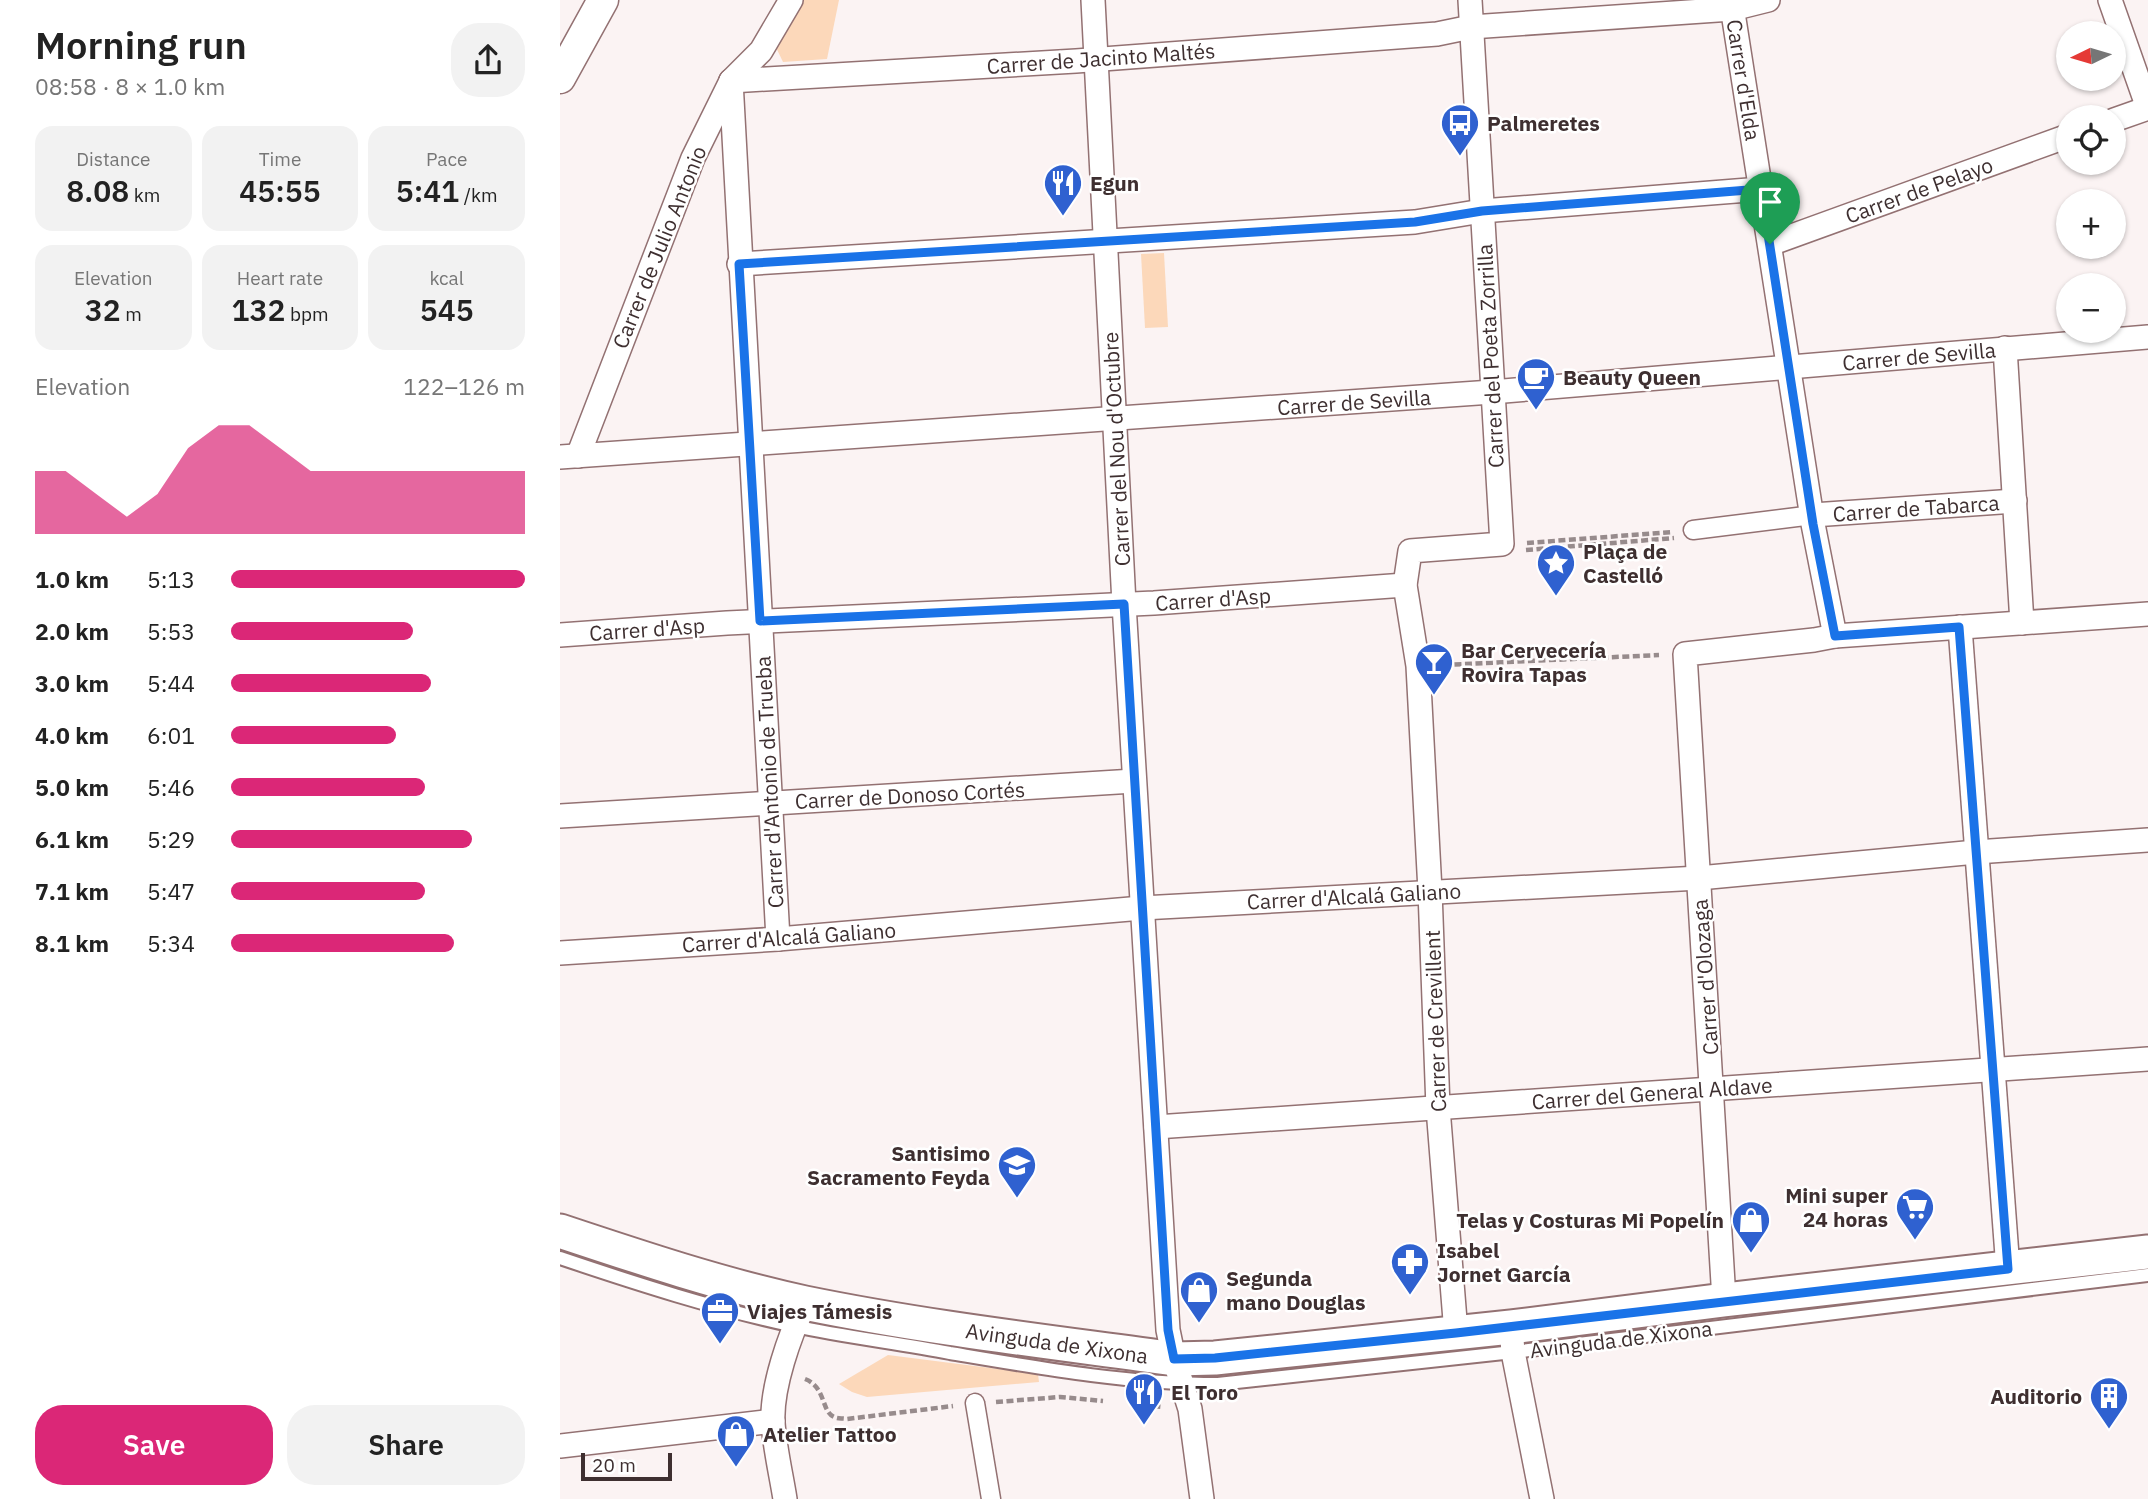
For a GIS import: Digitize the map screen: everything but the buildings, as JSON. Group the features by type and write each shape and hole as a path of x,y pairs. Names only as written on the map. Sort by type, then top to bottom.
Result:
{"main road":[{"name":"Avinguda de Xixona","path":"560,1231 731,1285 800,1314 884,1317 1178,1372 1215,1358 1456,1333 1512,1340 1724,1300 2148,1252"}],"street":[{"path":"560,78 603,0"},
{"name":"Carrer de Julio Antonio","path":"569,456 693,158 730,81 761,51 791,0"},
{"name":"Carrer del Nou d'Octubre","path":"1093,0 1124,604 1168,1330 1190,1409 1202,1499"},
{"name":"Carrer del Poeta Zorrilla","path":"1470,0 1502,544"},
{"name":"Carrer de Jacinto Maltés","path":"730,81 1095,60 1437,34 1471,27 1768,0"},
{"path":"2110,0 2148,108 2126,116"},
{"name":"Carrer d'Elda","path":"1732,4 1812,515 1835,636"},
{"path":"761,51 777,78"},
{"name":"Carrer d'Antonio de Trueba","path":"730,81 778,939"},
{"name":"Carrer de Pelayo","path":"1770,244 2056,140"},
{"path":"739,264 1415,222 1482,211 1761,189"},
{"name":"Carrer de Sevilla","path":"569,456 1492,392 2148,337"},
{"path":"2005,348 2022,623"},
{"name":"Carrer de Tabarca","path":"1693,530 1812,515 2015,501"},
{"path":"1418,666 1405,585 1410,551 1502,544"},
{"name":"Carrer d'Asp","path":"560,635 760,621 1124,604 1405,585"},
{"path":"1685,654 1835,636 2148,614"},
{"path":"1959,627 2008,1269"},
{"name":"Carrer d'Olozaga","path":"1685,654 1724,1300"},
{"name":"Carrer de Crevillent","path":"1418,666 1438,1108 1456,1333"},
{"name":"Carrer de Donoso Cortés","path":"560,816 1134,781"},
{"name":"Carrer d'Alcalá Galiano","path":"560,953 778,939 1142,908 1699,878 1976,852 2148,840"},
{"name":"Carrer del General Aldave","path":"1156,1127 2148,1059"},
{"path":"785,1499 773,1421 785,1353 800,1314"},
{"path":"1512,1340 1542,1499"},
{"path":"975,1404 991,1499"},
{"path":"560,1446 773,1421"}],"lane":[{"name":"Avinguda de Xixona","path":"560,1258 722,1308 800,1314"},
{"name":"Avinguda de Xixona","path":"1178,1372 1218,1384 1512,1340 2148,1275"}],"path":[{"path":"1502,544 1693,530"},
{"path":"1502,544 1514,551 1671,539"},
{"path":"1418,666 1685,654"}],"shaded area":[{"path":"797,0 839,0 827,59 783,62 772,39"},
{"path":"1164,253 1168,327 1145,328 1141,254"},
{"path":"888,1355 1038,1374 1039,1382 867,1397 839,1384"}],"place":[{"name":"Palmeretes","path":"1460,157"},
{"name":"Egun","path":"1063,217"},
{"name":"Beauty Queen","path":"1536,411"},
{"name":"Plaça de Castelló","path":"1556,597"},
{"name":"Bar Cervecería Rovira Tapas","path":"1434,696"},
{"name":"Santisimo Sacramento Feyda","path":"1017,1199"},
{"name":"Mini super 24 horas","path":"1915,1241"},
{"name":"Telas y Costuras Mi Popelín","path":"1751,1254"},
{"name":"Isabel Jornet García","path":"1410,1296"},
{"name":"Segunda mano Douglas","path":"1199,1324"},
{"name":"Viajes Támesis","path":"720,1345"},
{"name":"El Toro","path":"1144,1426"},
{"name":"Auditorio","path":"2109,1430"},
{"name":"Atelier Tattoo","path":"736,1468"}],"route":[{"path":"1761,189 1770,244 1813,524 1835,636 1959,627 2008,1269 1456,1333 1215,1358 1174,1359 1168,1330 1124,604 760,621 739,264 1415,222 1482,211 1761,189"}]}
